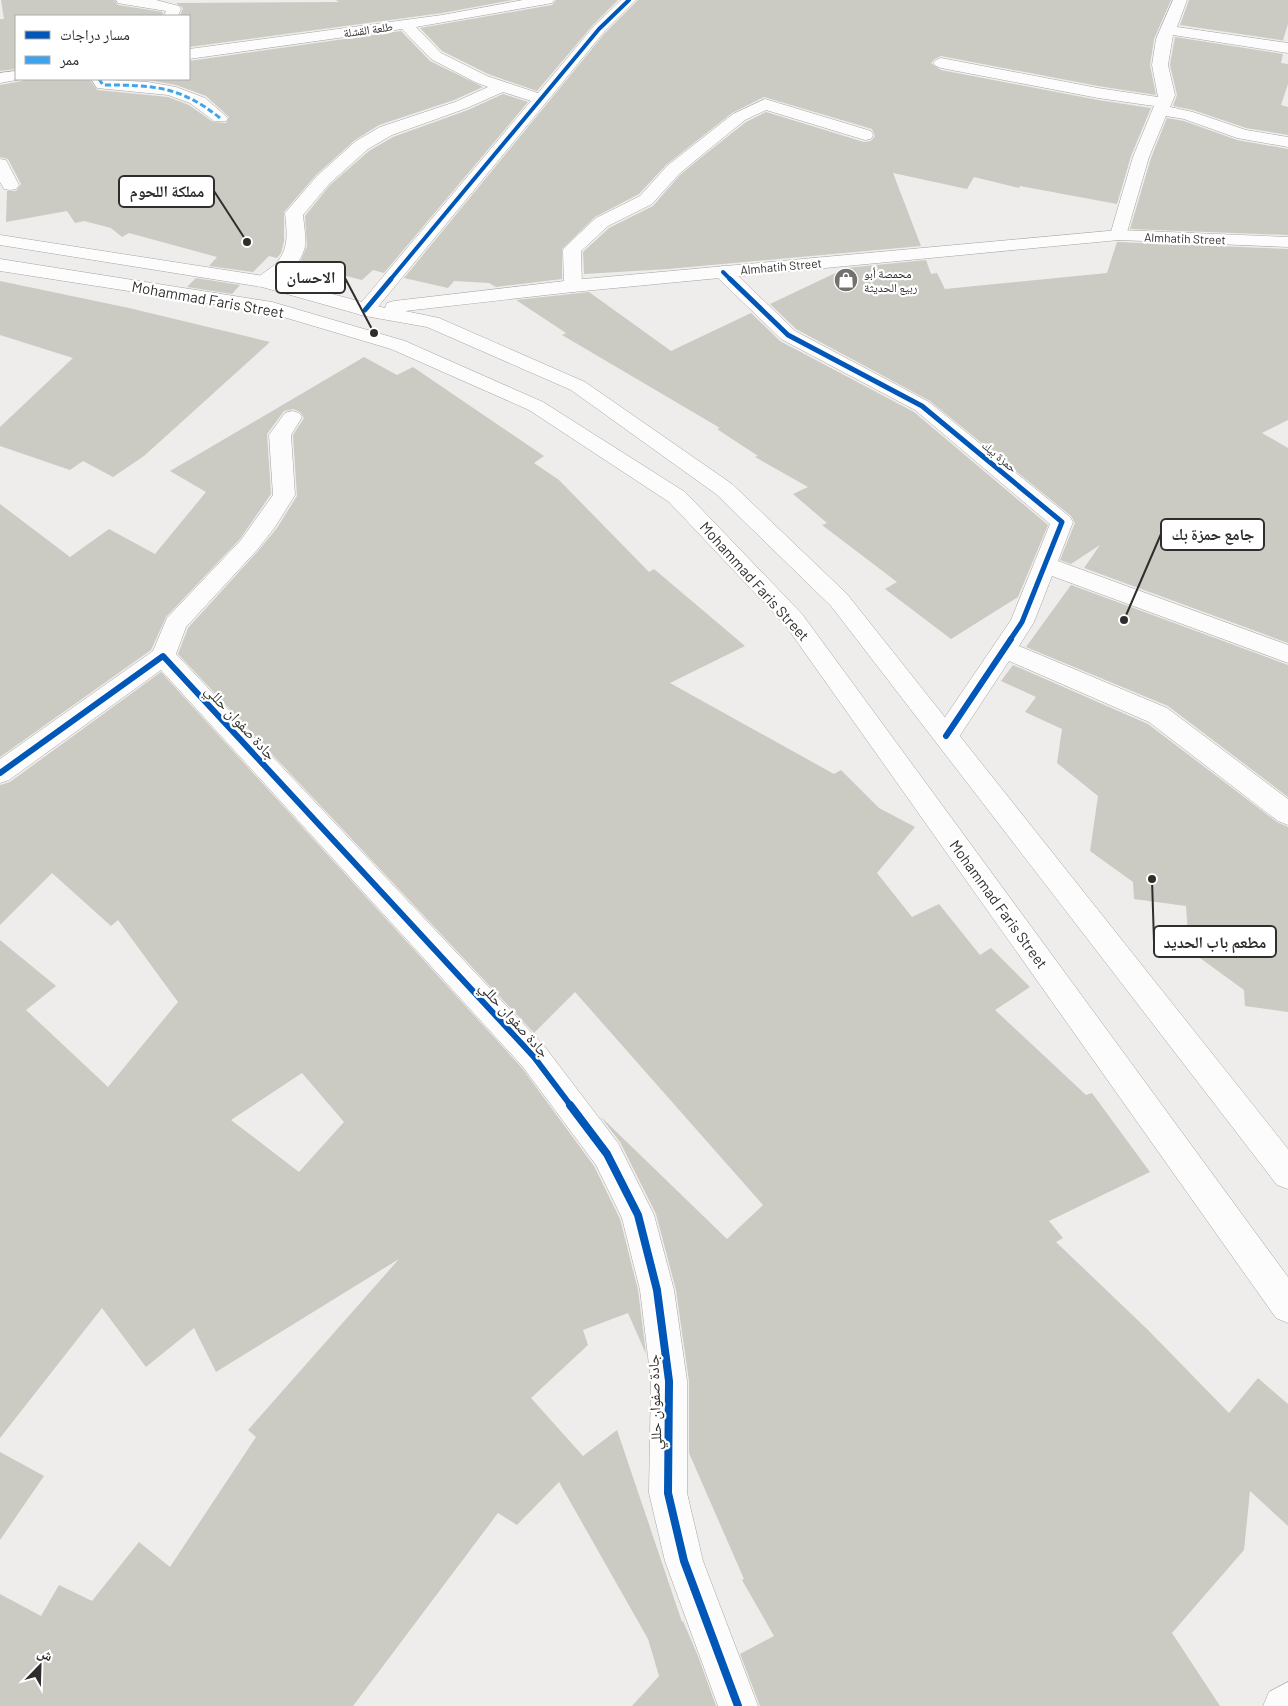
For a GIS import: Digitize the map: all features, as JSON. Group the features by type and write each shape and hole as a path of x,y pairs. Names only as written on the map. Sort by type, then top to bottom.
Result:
{"street":[{"path":"122,0 177,8"},
{"name":"طلعة القشلة","path":"190,54 405,24 547,0"},
{"path":"365,310 599,29 629,0"},
{"path":"1119,235 1141,157 1167,95 1160,66 1164,40 1180,0"},
{"path":"405,24 436,56 500,87 541,100"},
{"path":"1168,30 1288,48"},
{"path":"941,63 1162,106 1243,134 1288,142"},
{"path":"0,78 15,76"},
{"path":"100,80 103,85 134,86 174,92 193,98 220,118"},
{"path":"264,282 291,261 297,240 294,213 300,209 304,201 320,183 354,151 386,131 460,105 500,87"},
{"path":"573,286 572,250 602,222 646,200 673,170 739,117 765,104 865,135"},
{"path":"0,164 10,184"},
{"name":"Almhatih Street","path":"365,310 573,286 1119,235 1288,242"},
{"name":"Mohammad Faris Street","path":"0,240 264,282 365,310 432,322 578,386 724,489 839,600 1288,1174"},
{"name":"Mohammad Faris Street","path":"0,265 272,308 398,345 536,406 678,497 794,620 1288,1306"},
{"name":"حمزة بيك","path":"723,272 788,335 922,406 1062,522 1022,622 946,736"},
{"path":"0,773 163,656 175,624 249,545 267,522 284,494 280,435 292,417"},
{"path":"1045,565 1288,654"},
{"path":"1004,649 1158,716 1288,814"},
{"name":"جادة صفوان حللي","path":"163,656 534,1057 606,1154 638,1215 657,1290 669,1381 668,1493 684,1561 738,1706"},
{"path":"1283,1706 1288,1702"}],"building":[{"path":"1,0 114,0 118,5 163,12 162,15 15,15 15,69 0,71 0,19 4,19"},
{"path":"336,0 513,0 442,13 190,47 190,15 180,15 183,8 176,3 339,2"},
{"path":"556,0 618,0 593,25 537,91 488,74 442,51 420,28 552,5"},
{"path":"638,0 1171,0 1154,39 1150,65 1156,95 941,56 931,63 941,70 1098,100 1151,108 1131,156 1117,204 1020,186 1019,188 974,177 967,189 893,173 921,246 668,269 584,274 583,252 609,228 653,206 680,175 698,160 746,122 766,112 864,142 871,141 875,136 872,129 764,97 732,113 666,165 639,194 595,217 562,249 562,279 496,287 489,283 454,281 448,288 404,278 605,33"},
{"path":"1189,0 1288,0 1288,24 1283,40 1287,41 1180,25"},
{"path":"401,31 430,61 483,87 454,100 379,125 355,140 316,175 284,212 284,241 281,253 277,258 269,256 253,272 209,266 217,257 129,233 122,237 111,228 84,221 75,223 67,211 6,222 7,191 16,191 21,184 8,159 0,157 0,85 23,80 90,80 97,90 168,97 189,105 213,122 226,123 229,117 206,96 176,85 148,80 190,80 190,61"},
{"path":"1175,37 1283,54 1281,63 1288,64 1288,84 1281,105 1288,107 1288,135 1246,128 1193,110 1173,106 1177,95 1170,65"},
{"path":"503,94 528,102 384,273 373,270 362,280 299,264 307,246 305,216 330,185 369,151 393,137 468,110"},
{"path":"1167,118 1184,121 1237,140 1288,149 1288,235 1130,229 1151,158"},
{"path":"1117,242 1288,249 1288,420 1262,433 1288,448 1288,643 1084,568 1100,545 1071,564 1060,560 1075,523 1071,516 930,401 796,329 770,304 846,268 926,260 931,274 937,273 945,289 1107,273"},
{"path":"196,278 240,285 232,294 187,287"},
{"path":"0,281 129,308 270,342 144,456 113,477 83,461 70,470 0,446 0,427 73,358 0,335"},
{"path":"589,292 671,351 751,313 780,341 914,412 1048,525 1018,597 951,639 885,589 897,582 822,525 827,523 793,494 808,487 755,457 758,456 717,429 720,428 562,335 566,333 516,300"},
{"path":"364,357 397,375 413,367 544,456 534,463 559,480 649,572 654,569 745,646 670,683 834,774 841,770 879,808 915,827 877,873 912,917 939,904 980,955 991,948 1030,987 995,1010 1086,1095 1092,1093 1150,1172 1049,1221 1063,1238 1056,1242 1148,1330 1229,1413 1258,1378 1288,1404 1288,1526 1250,1491 1244,1550 1172,1633 1220,1706 760,1706 740,1654 774,1636 742,1580 744,1579 689,1453 689,1381 676,1290 656,1214 620,1142 600,1116 727,1239 763,1205 575,992 534,1033 178,654 188,628 277,528 297,496 293,435 304,418 300,412 293,409 284,411 267,434 271,494 240,539 166,617 151,650 0,757 0,504 70,557 109,529 155,554 206,492 170,471"},
{"path":"1071,585 1288,665 1288,797 1168,706 1026,647"},
{"path":"1013,665 1148,724 1277,822 1288,827 1288,1012 1245,1006 1244,990 1189,950 1186,906 1134,899 1133,882 1090,851 1098,796 1057,763 1062,729 1025,712 1036,697 1001,681"},
{"path":"161,672 522,1068 594,1166 620,1219 638,1290 646,1354 628,1313 583,1330 588,1345 531,1398 583,1456 617,1430 682,1622 698,1656 716,1706 632,1706 659,1676 648,1639 559,1482 517,1525 498,1513 353,1706 0,1706 0,1594 41,1616 59,1585 92,1601 139,1542 170,1567 256,1437 248,1430 399,1259 216,1372 194,1328 146,1367 102,1308 0,1438 0,940 56,986 26,1010 108,1087 178,1002 118,920 111,926 52,873 0,925 0,785 10,782","holes":["302,1073 344,1122 299,1172 231,1120"]},
{"path":"0,1452 44,1476 0,1540"}],"marked path":[{"path":"100,80 103,85 125,85 171,90 192,98 220,118"}],"cycle path":[{"path":"365,310 599,29 629,0"},
{"path":"723,272 788,335 922,406 1062,522 1022,622 946,736"},
{"path":"0,773 163,656 534,1057 607,1154 638,1215 657,1290 669,1381 668,1493 684,1561 738,1706"}],"place":[{"name":"مملكة اللحوم","path":"247,242"},
{"name":"محمصة أبو ربيع الحديثة","path":"846,280"},
{"name":"الاحسان","path":"374,333"},
{"name":"جامع حمزة بك","path":"1124,620"},
{"name":"مطعم باب الحديد","path":"1152,879"}]}
